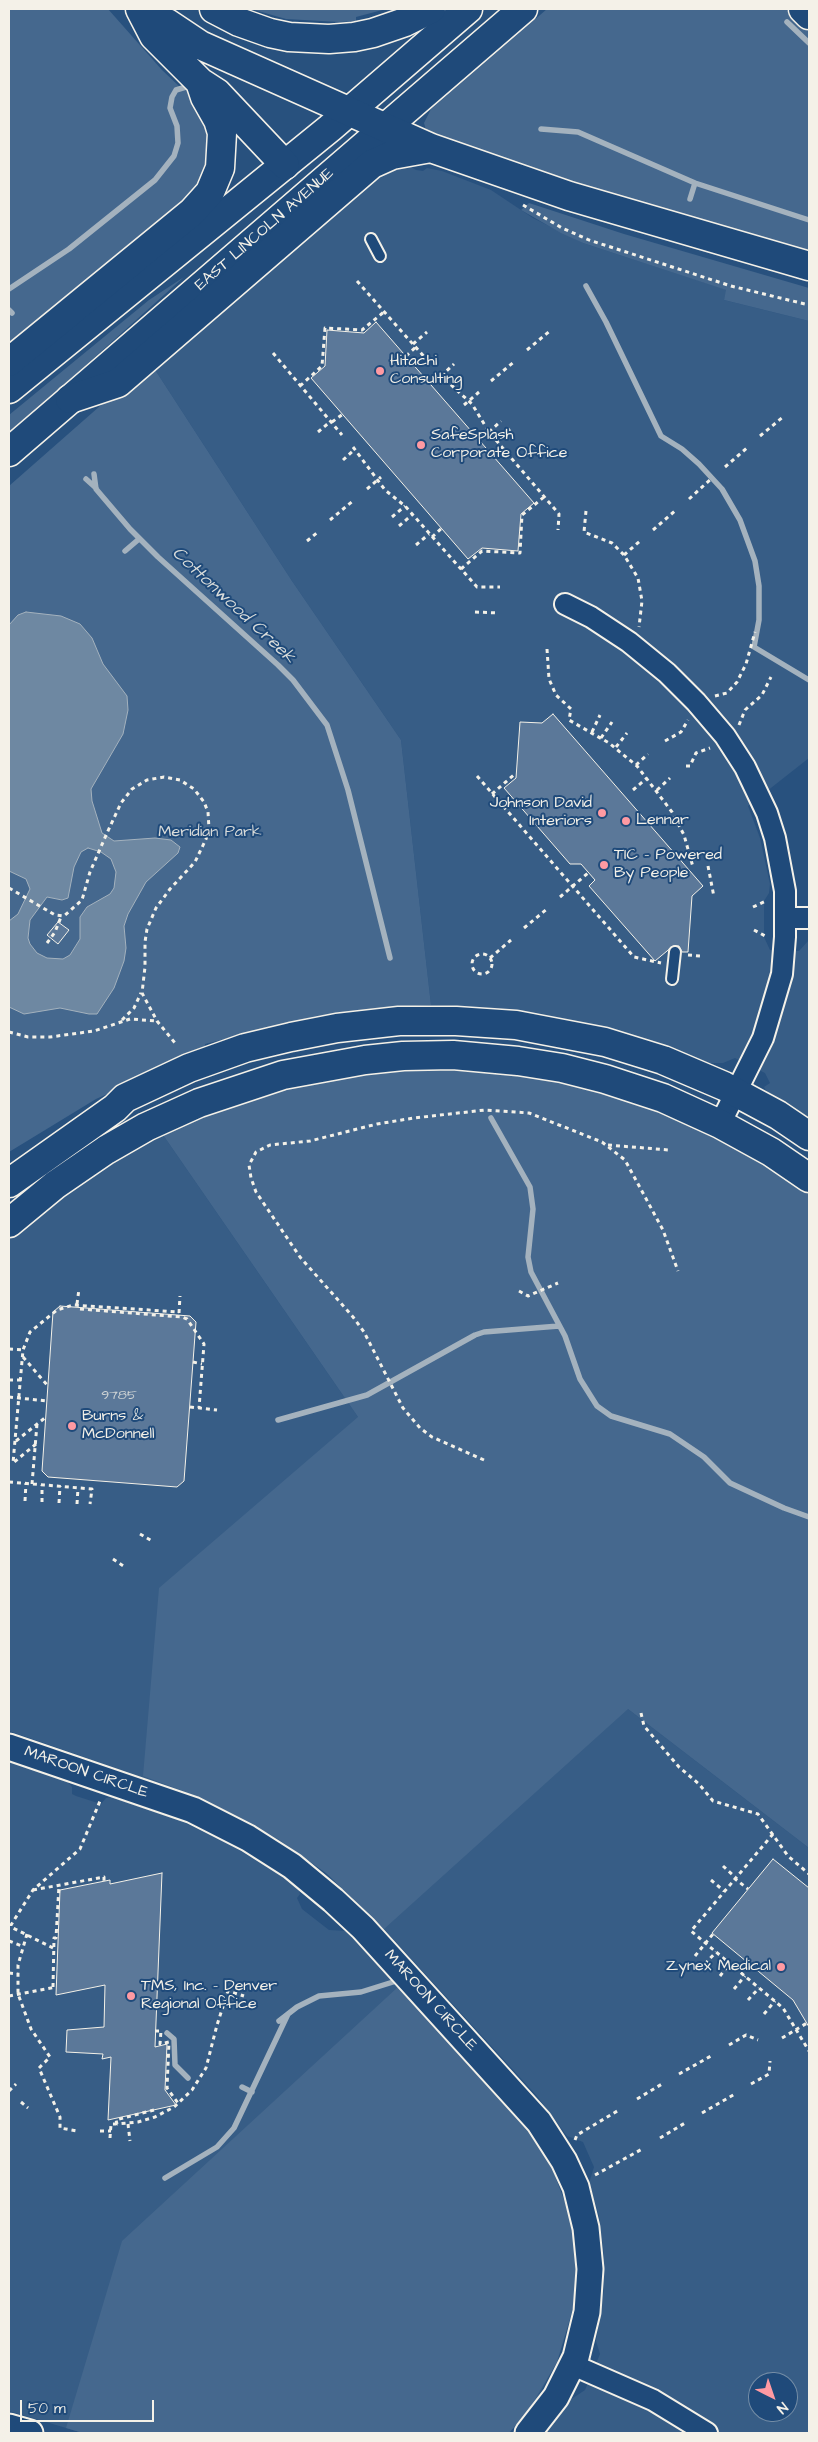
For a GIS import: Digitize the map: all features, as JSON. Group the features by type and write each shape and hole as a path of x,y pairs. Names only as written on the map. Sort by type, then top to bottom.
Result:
{"main road":[{"path":"214,9 239,22 270,33 289,37 329,39 354,38 378,31 405,22 431,9"},
{"path":"9,389 285,165 468,9"},
{"name":"EAST LINCOLN AVENUE","path":"9,452 523,9"},
{"path":"803,9 809,15"},
{"path":"142,11 168,23 200,45 431,148 569,196 809,266"},
{"path":"142,11 154,36 200,82 218,93 285,165"},
{"path":"9,362 192,212 210,192 220,168 222,133 200,82"},
{"path":"70,399 118,383 372,164 392,155 431,148"},
{"path":"9,1167 48,1139 115,1099 125,1098 189,1068 262,1044 337,1028 430,1020 516,1025 591,1038 663,1060 737,1092 809,1136"},
{"path":"9,1223 88,1162 121,1141 169,1116 211,1098 311,1068 404,1056 453,1055 546,1065 628,1086 685,1107 720,1124 771,1152 809,1178"},
{"path":"9,1183 59,1145 115,1108 125,1098"}],"street":[{"path":"565,604 611,629 655,662 696,702 732,746 755,785 773,830 782,872 785,918 784,963 773,1008 763,1038 720,1124"},
{"path":"785,918 809,918"},
{"name":"MAROON CIRCLE","path":"9,1747 199,1812 248,1838 292,1866 363,1928 545,2129 564,2161 576,2187 586,2228 590,2260 589,2296 581,2339 573,2365 556,2397 528,2433"},
{"path":"573,2365 653,2400 707,2433"},
{"path":"9,2427 30,2433"}],"lane":[{"path":"371,239 380,256"},
{"path":"672,979 675,952"}],"path":[{"path":"518,202 562,228 589,240 731,286 809,305"},
{"path":"357,281 427,360"},
{"path":"300,386 322,366 325,328 362,330 385,311"},
{"path":"527,350 551,330"},
{"path":"406,356 427,332"},
{"path":"273,353 342,435"},
{"path":"491,381 515,361"},
{"path":"454,364 440,375 469,401 496,441 559,514 558,530"},
{"path":"464,405 479,392"},
{"path":"318,432 342,414"},
{"path":"760,436 783,417"},
{"path":"489,432 501,421"},
{"path":"496,441 510,429"},
{"path":"725,467 748,447"},
{"path":"343,460 354,448 377,480 412,514 477,587 500,587"},
{"path":"367,489 381,477"},
{"path":"689,499 712,478"},
{"path":"461,569 482,551 520,553 522,514 544,497"},
{"path":"330,520 354,500"},
{"path":"392,517 404,506"},
{"path":"653,530 676,510"},
{"path":"586,511 584,532 608,541 624,555 636,573 641,587 642,612 637,632"},
{"path":"399,526 412,514"},
{"path":"416,545 442,528"},
{"path":"307,541 318,532"},
{"path":"624,555 640,541"},
{"path":"474,612 498,613"},
{"path":"714,696 727,693 737,682 746,664 755,632"},
{"path":"547,649 548,674 554,692 571,709 568,717 570,722 592,732 616,747 636,765 657,790 680,826 693,867"},
{"path":"739,728 745,710 762,694 771,677"},
{"path":"592,732 600,716"},
{"path":"665,741 681,732 688,717"},
{"path":"601,738 612,722"},
{"path":"616,747 627,733"},
{"path":"686,766 690,766 696,753 712,748"},
{"path":"636,765 648,754"},
{"path":"492,794 516,773"},
{"path":"477,776 634,957 667,964"},
{"path":"47,943 55,932 61,917 71,911 82,900 97,856 129,792 137,785 153,778 169,777 185,783 202,797 208,812 209,828 199,857 164,895 149,922 145,936 145,967 142,993 134,1008 122,1020"},
{"path":"633,790 647,778"},
{"path":"657,790 670,778"},
{"path":"708,866 714,897"},
{"path":"560,897 588,873"},
{"path":"9,888 61,917"},
{"path":"753,907 767,900"},
{"path":"524,928 547,909"},
{"path":"754,930 767,937"},
{"path":"490,958 511,940"},
{"path":"485,954 490,958 493,964 488,973 481,974 475,972 471,965 475,956 485,954"},
{"path":"142,993 157,1021 175,1043"},
{"path":"9,1032 32,1038 71,1035 135,1018 157,1021"},
{"path":"484,1460 432,1437 408,1414 399,1402 379,1357 364,1332 349,1312 300,1257 259,1196 251,1178 249,1161 256,1152 270,1145 310,1141 402,1120 485,1110 529,1113 607,1145 622,1157 668,1239 678,1271"},
{"path":"607,1145 669,1150"},
{"path":"519,1291 528,1296 556,1284"},
{"path":"77,1304 79,1289"},
{"path":"179,1314 180,1296"},
{"path":"36,1444 13,1463 23,1350 28,1334 34,1328 60,1308 77,1304 179,1314 187,1319 203,1341 199,1408"},
{"path":"80,1309 179,1314"},
{"path":"9,1349 23,1350"},
{"path":"22,1357 48,1386"},
{"path":"193,1362 203,1364"},
{"path":"9,1380 21,1380"},
{"path":"9,1397 47,1401"},
{"path":"190,1407 217,1410"},
{"path":"16,1442 46,1417"},
{"path":"32,1484 37,1424"},
{"path":"9,1482 92,1489 90,1504"},
{"path":"24,1501 26,1484"},
{"path":"42,1485 42,1502"},
{"path":"59,1503 60,1486"},
{"path":"77,1504 78,1488"},
{"path":"140,1534 152,1541"},
{"path":"113,1560 125,1567"},
{"path":"641,1712 644,1726 679,1767 699,1784 713,1801 754,1811 762,1818 788,1856 809,1874"},
{"path":"53,1948 10,1926 33,1890 80,1849 104,1796"},
{"path":"773,1834 691,1931 783,2008 809,2052"},
{"path":"723,1866 748,1889"},
{"path":"33,1890 104,1877 104,1881"},
{"path":"711,1880 724,1891"},
{"path":"9,1996 54,1987 53,1948 54,1938 56,1938 59,1885"},
{"path":"27,1934 22,1946 18,1974 18,1994 30,2029 50,2057 39,2068 60,2117 60,2128 77,2131"},
{"path":"695,1956 713,1934"},
{"path":"9,1941 22,1946"},
{"path":"705,1964 716,1952"},
{"path":"720,1976 730,1964"},
{"path":"9,1973 18,1974"},
{"path":"734,1988 745,1976"},
{"path":"748,2000 759,1988"},
{"path":"110,2138 111,2124 128,2124 155,2117 178,2103 192,2090 204,2072 228,1990 244,1996"},
{"path":"764,2014 775,2001"},
{"path":"782,2038 807,2023"},
{"path":"155,2031 161,2031 160,2044 169,2042 167,2088 178,2103"},
{"path":"729,2045 746,2035 758,2040"},
{"path":"679,2074 711,2056"},
{"path":"751,2084 769,2074 770,2060"},
{"path":"10,2091 16,2084"},
{"path":"637,2099 662,2084"},
{"path":"702,2113 736,2094"},
{"path":"21,2102 28,2108"},
{"path":"116,2124 116,2120 154,2110"},
{"path":"574,2142 576,2135 619,2110"},
{"path":"660,2138 685,2123"},
{"path":"128,2124 130,2141"},
{"path":"100,2131 111,2131"},
{"path":"589,2173 597,2176 644,2148"}],"shaded area":[{"path":"410,166 416,170 423,171 427,168 442,171 491,190 533,218 583,243 727,290 724,300 809,321 809,758 748,806 760,838 770,884 769,893 764,901 764,937 770,950 799,951 809,940 809,1122 768,1094 764,1087 770,1083 765,1073 735,1058 723,1063 709,1063 621,1031 538,1013 483,1007 431,1005 401,740 292,581 150,362 371,183 390,172"},
{"path":"26,612 61,616 80,624 92,638 103,664 127,696 128,710 123,734 91,789 92,801 102,833 114,841 155,838 171,840 180,847 178,853 146,882 128,914 124,926 126,948 124,961 114,988 97,1014 60,1008 24,1014 9,1007 9,921 18,914 30,889 26,879 9,871 9,625 18,615","holes":["88,848 101,852 111,859 116,872 114,888 110,894 87,907 80,917 80,939 70,955 63,959 47,958 37,953 28,938 30,920 47,897 62,900 68,898 74,867 81,852"]},
{"path":"161,1132 358,1417 628,1709 809,1848 809,2433 547,2433 570,2400 585,2390 600,2354 596,2341 604,2290 604,2255 599,2216 589,2183 594,2167 583,2142 567,2136 537,2096 372,1916 326,1873 256,1826 202,1798 9,1731 9,1237 82,1178"},
{"path":"9,1761 66,1780 72,1787 72,1794 76,1796 101,1804 106,1798 112,1797 179,1820 234,1847 280,1875 299,1890 300,1894 297,1898 302,1909 329,1930 346,1931 532,2135 552,2168 569,2215 575,2248 576,2287 570,2320 557,2362 535,2402 509,2433 83,2433 9,2411"}],"green space":[{"path":"9,9 108,9 162,70 180,87 185,83 195,94 214,147 207,154 208,164 204,177 191,197 9,351"},
{"path":"251,9 386,9 356,17 356,21 339,22 286,19"},
{"path":"547,9 786,9 809,31 809,256 639,207 427,133 424,123 431,109"},
{"path":"529,203 624,234 809,288 809,321 724,300 726,290 583,243 561,233 521,210"},
{"path":"184,277 9,433 9,415 149,300"},
{"name":"Meridian Park","path":"150,362 292,581 401,740 431,1005 371,1009 316,1016 205,1044 205,1051 96,1099 9,1152 9,486"},
{"path":"397,1067 506,1069 615,1093 718,1134 809,1191 809,1848 628,1709 384,1929 326,1873 278,1839 202,1798 143,1776 159,1588 358,1417 161,1132 256,1093"},
{"path":"398,1987 532,2135 552,2168 566,2205 572,2229 576,2265 573,2308 557,2362 528,2411 509,2433 83,2433 66,2428 122,2241"}],"building":[{"path":"376,322 534,503 521,514 518,551 482,548 468,559 311,378 325,366 327,330 364,333"},
{"path":"553,714 703,886 692,896 688,952 682,952 679,946 673,946 655,961 589,886 595,880 581,864 570,864 504,788 516,778 520,722 542,723"},
{"path":"58,922 69,930 58,944 47,935"},
{"path":"60,1306 190,1316 196,1322 184,1481 177,1487 48,1477 42,1471 53,1312"},
{"name":"Zynex Medical","path":"773,1859 809,1888 809,2027 793,2000 712,1933"},
{"name":"TMS, Inc. - Denver Regional Office","path":"162,1873 155,2047 167,2044 165,2090 176,2105 108,2120 111,2057 102,2059 103,2054 66,2052 67,2030 104,2027 105,1985 56,1995 60,1890 110,1880 110,1884"}],"waterway":[{"path":"787,22 809,43"},
{"path":"9,289 69,249 155,180 174,156 178,143 177,126 170,108 172,97 176,90 186,87"},
{"path":"541,129 578,132 695,183 809,220"},
{"path":"690,199 695,183"},
{"path":"586,286 606,322 661,436 682,449 699,464 722,489 740,520 755,561 759,586 759,620 754,647 809,680"},
{"name":"Cottonwood Creek","path":"9,310 12,313"},
{"name":"Cottonwood Creek","path":"94,474 96,489 130,529 158,557 278,665 293,680 327,725 348,790 390,958"},
{"name":"Cottonwood Creek","path":"86,479 96,488"},
{"path":"125,551 139,539"},
{"name":"Cottonwood Creek","path":"491,1118 530,1187 533,1209 528,1257 531,1272 565,1336 580,1379 597,1406 611,1416 670,1434 704,1457 730,1483 784,1508 809,1517"},
{"path":"278,1420 367,1395 475,1335 484,1332 559,1326"},
{"path":"279,2021 297,2007 319,1996 361,1992 393,1982"},
{"path":"165,2178 217,2147 234,2128 288,2014"},
{"path":"167,2033 174,2039 175,2065 188,2078"},
{"path":"242,2087 252,2092"}],"place":[{"name":"Hitachi Consulting","path":"380,371"},
{"name":"SafeSplash Corporate Office","path":"421,445"},
{"name":"Johnson David Interiors","path":"602,813"},
{"name":"Lennar","path":"626,821"},
{"name":"TIC - Powered By People","path":"604,865"},
{"name":"Burns & McDonnell","path":"72,1426"},
{"name":"Zynex Medical","path":"781,1967"},
{"name":"TMS, Inc. - Denver Regional Office","path":"131,1996"}]}
